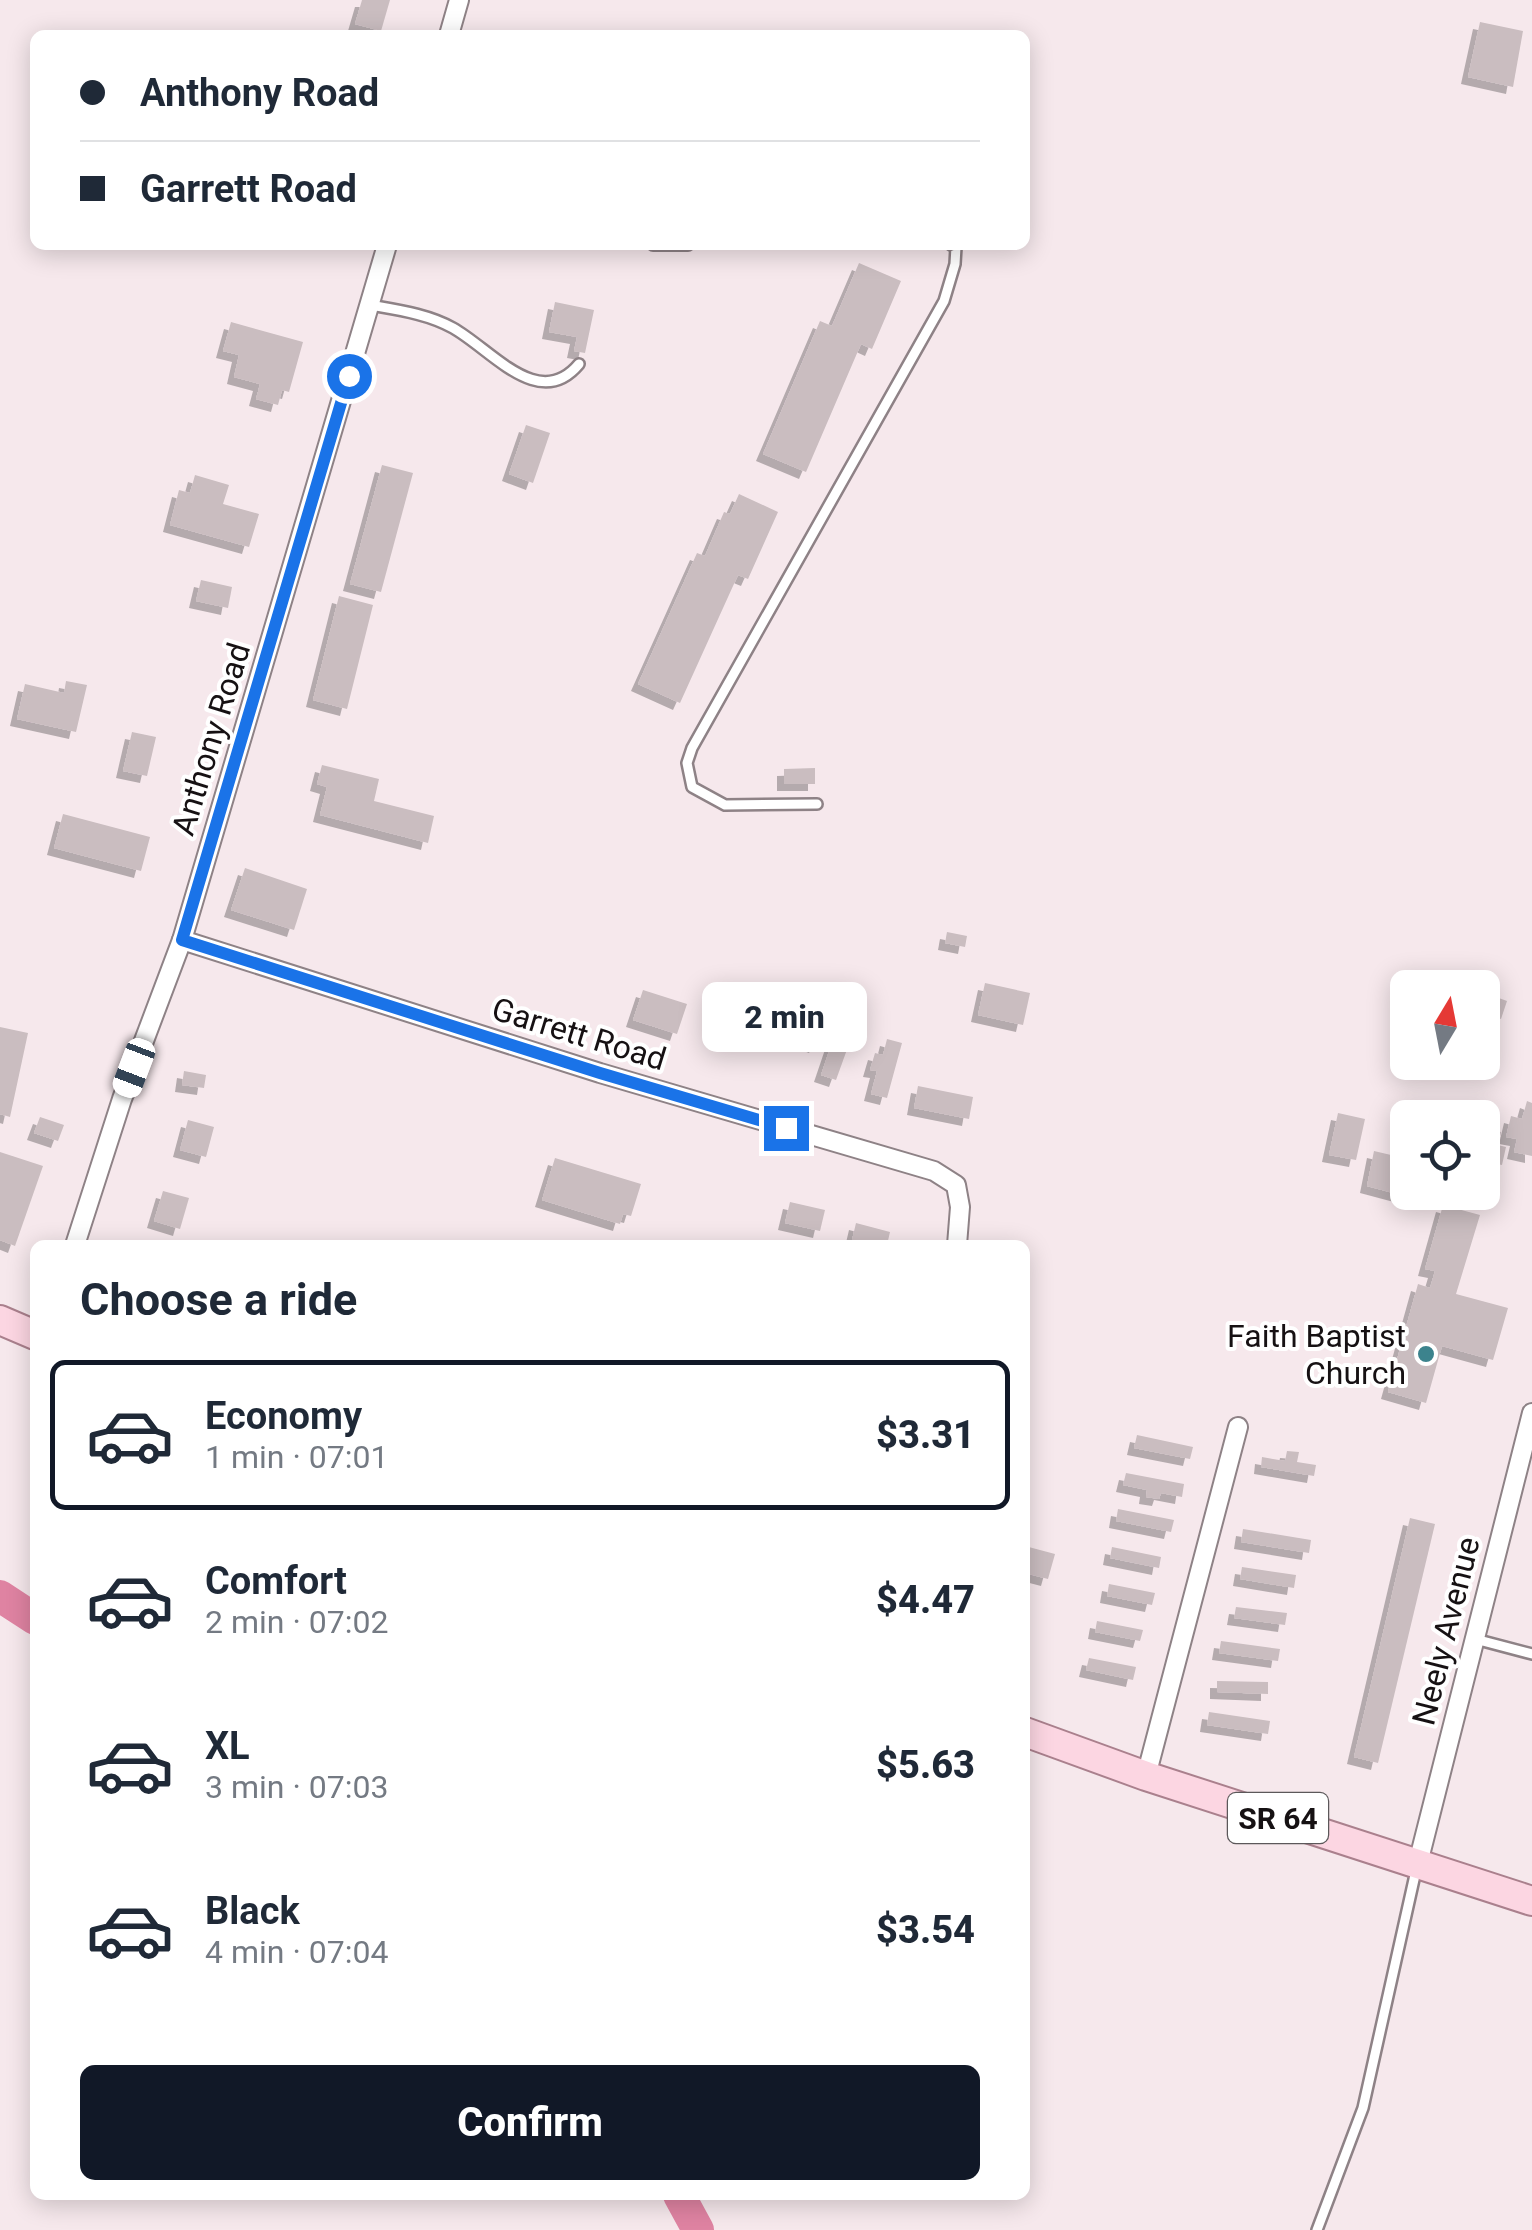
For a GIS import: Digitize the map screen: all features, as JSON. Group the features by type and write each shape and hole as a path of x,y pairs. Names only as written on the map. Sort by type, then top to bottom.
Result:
{"main road":[{"path":"0,1320 30,1333"},
{"name":"SR 64","path":"1030,1734 1146,1776 1532,1901"}],"street":[{"path":"450,30 459,0"},
{"name":"Anthony Road","path":"78,1240 122,1100 182,940 386,250"},
{"name":"Garrett Road","path":"182,940 600,1073 934,1171 956,1186 960,1207 957,1240"},
{"name":"Neely Avenue","path":"1418,1863 1532,1413"},
{"path":"1146,1776 1238,1427"}],"lane":[{"path":"817,804 725,805 692,788 687,763 944,301 956,264 956,250"},
{"path":"370,305 430,318 452,328 512,370 548,384 562,380 579,364"},
{"path":"1475,1639 1532,1654"},
{"path":"1316,2230 1363,2108 1418,1863"}],"building":[{"path":"362,0 390,0 381,30 355,24"},
{"path":"1480,22 1523,31 1513,87 1468,77"},
{"path":"859,263 901,281 872,349 861,344 806,472 763,454 820,321 832,326"},
{"path":"555,302 594,310 585,353 574,351 577,337 549,332"},
{"path":"231,322 303,342 289,392 282,390 278,405 256,399 260,384 234,377 239,355 223,351"},
{"path":"526,425 550,433 533,483 509,474"},
{"path":"382,465 413,473 381,592 350,584"},
{"path":"195,475 229,485 223,504 259,514 249,547 170,525 179,490 190,493"},
{"path":"739,494 778,512 748,579 738,575 680,703 638,684 697,553 705,556 724,512 730,514"},
{"path":"201,580 232,587 228,608 196,601"},
{"path":"339,596 373,605 347,709 313,700"},
{"path":"66,681 87,685 76,732 17,719 25,684 64,693"},
{"path":"132,732 156,737 147,776 123,771"},
{"path":"322,765 379,779 374,801 434,816 428,843 320,815 327,787 317,784"},
{"path":"815,768 815,784 784,784 784,769"},
{"path":"63,814 150,837 141,871 54,848"},
{"path":"245,868 307,889 294,930 231,910"},
{"path":"947,932 967,936 965,947 945,943"},
{"path":"985,983 1030,993 1023,1025 978,1015"},
{"path":"643,990 687,1004 677,1034 633,1020"},
{"path":"1500,998 1507,1001 1500,1019"},
{"path":"842,1013 858,1019 836,1080 821,1075"},
{"path":"809,1025 823,1030 816,1046 803,1041"},
{"path":"0,1027 28,1033 10,1117 0,1114"},
{"path":"887,1039 902,1043 887,1098 871,1094 877,1071 870,1070 875,1053 883,1055"},
{"path":"184,1071 206,1075 204,1088 182,1085"},
{"path":"918,1086 973,1097 969,1119 914,1108"},
{"path":"1527,1101 1532,1103 1532,1156 1514,1152 1517,1139 1506,1137 1511,1116 1522,1119"},
{"path":"1338,1113 1365,1119 1356,1160 1329,1155"},
{"path":"40,1117 64,1125 58,1141 34,1133"},
{"path":"188,1120 214,1127 206,1157 180,1150"},
{"path":"1500,1146 1506,1147 1500,1165"},
{"path":"1374,1151 1390,1155 1390,1192 1367,1186"},
{"path":"0,1152 43,1166 15,1246 0,1240"},
{"path":"555,1158 641,1184 631,1216 623,1214 620,1224 542,1200"},
{"path":"163,1191 189,1198 180,1229 154,1221"},
{"path":"790,1202 825,1210 820,1231 785,1223"},
{"path":"1442,1210 1480,1215 1456,1294 1508,1308 1493,1360 1442,1346 1426,1403 1388,1392 1418,1284 1430,1288 1435,1271 1425,1269"},
{"path":"856,1223 890,1232 888,1240 852,1240"},
{"path":"1137,1435 1193,1447 1190,1459 1134,1448"},
{"path":"1287,1451 1299,1452 1297,1462 1316,1465 1314,1476 1261,1467 1262,1457 1285,1461"},
{"path":"1126,1473 1184,1484 1182,1497 1161,1493 1159,1499 1146,1497 1147,1490 1123,1485"},
{"path":"1118,1509 1174,1520 1171,1532 1116,1521"},
{"path":"1410,1518 1435,1524 1378,1763 1354,1757"},
{"path":"1243,1529 1311,1540 1309,1553 1241,1542"},
{"path":"1030,1547 1055,1554 1048,1579 1030,1574"},
{"path":"1112,1547 1161,1557 1159,1568 1110,1558"},
{"path":"1242,1567 1296,1575 1294,1588 1240,1579"},
{"path":"1109,1584 1155,1593 1152,1605 1107,1596"},
{"path":"1236,1607 1287,1613 1285,1625 1234,1618"},
{"path":"1097,1621 1143,1630 1140,1641 1095,1632"},
{"path":"1221,1641 1280,1649 1278,1661 1219,1653"},
{"path":"1089,1658 1136,1667 1133,1680 1086,1670"},
{"path":"1217,1681 1268,1682 1268,1694 1217,1692"},
{"path":"1209,1712 1270,1721 1268,1734 1207,1725"}],"waterway":[{"path":"0,1596 30,1616"},
{"path":"682,2200 698,2230"}],"place":[{"name":"Faith Baptist Church","path":"1426,1354"}],"route":[{"path":"349,376 182,940 786,1128"}]}
